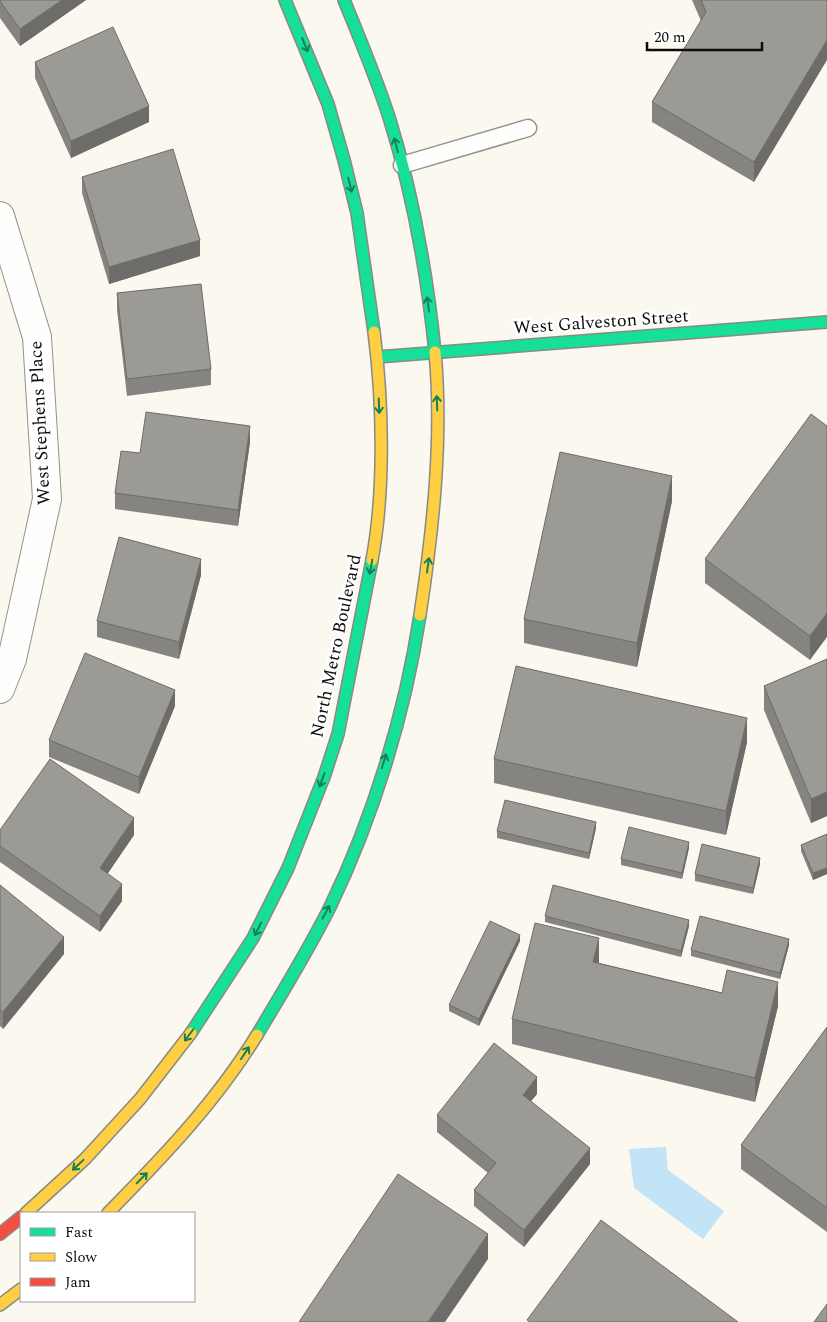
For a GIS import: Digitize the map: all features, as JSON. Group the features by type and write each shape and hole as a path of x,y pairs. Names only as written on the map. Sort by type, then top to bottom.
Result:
{"street":[{"name":"North Metro Boulevard","path":"27,1212 85,1159 140,1099 188,1037 253,938 291,860 324,777 338,734 373,554 380,493 377,357 357,213 344,160 328,104 286,0"},
{"path":"109,1212 149,1172 192,1124 240,1061 302,958 336,894 358,839 398,717 414,655 429,559 435,492 437,411 435,352 417,233 402,165 389,118 367,54 344,0"},
{"name":"West Stephens Place","path":"0,216 37,337 47,499 12,659 0,689"},
{"name":"West Galveston Street","path":"377,357 827,322"},
{"path":"0,1234 20,1218"},
{"path":"0,1304 20,1290"}],"lane":[{"path":"402,165 528,128"}],"water":[{"path":"666,1147 668,1170 724,1211 703,1239 634,1188 629,1149"}],"building":[{"path":"0,0 62,0 20,29"},
{"path":"701,0 827,0 827,40 754,162 652,102 706,12"},
{"path":"113,27 149,106 71,141 35,62"},
{"path":"173,149 200,240 109,267 82,177"},
{"path":"201,284 211,369 127,379 117,293"},
{"path":"146,412 250,426 238,510 115,493 121,451 140,453"},
{"path":"811,414 827,426 827,613 810,636 705,559"},
{"path":"560,452 672,476 637,643 524,619"},
{"path":"119,537 201,559 179,642 97,621"},
{"path":"85,653 175,690 139,777 49,740"},
{"path":"827,659 827,792 811,799 764,686"},
{"path":"516,666 747,718 726,811 494,759"},
{"path":"50,759 134,818 100,868 122,884 100,916 0,846 0,830"},
{"path":"505,800 596,822 589,853 497,831"},
{"path":"629,827 689,842 682,873 621,859"},
{"path":"827,834 827,868 813,873 801,845"},
{"path":"702,844 760,858 753,888 695,874"},
{"path":"0,885 64,937 3,1012 0,1010"},
{"path":"553,885 689,920 681,951 545,916"},
{"path":"700,916 789,939 780,973 691,950"},
{"path":"490,921 520,935 479,1019 449,1005"},
{"path":"535,923 599,938 593,962 722,993 727,970 778,982 755,1078 512,1019"},
{"path":"827,1027 827,1208 741,1145"},
{"path":"494,1043 537,1077 523,1095 590,1148 524,1230 474,1190 496,1163 437,1115"},
{"path":"398,1174 488,1234 428,1322 299,1322"},
{"path":"601,1220 738,1322 530,1322 527,1320"},
{"path":"827,1304 827,1322 814,1322"}],"traffic: fast":[{"path":"285,0 328,104 344,160 357,213 374,332"},
{"path":"344,0 368,58 398,146 418,234 435,352"},
{"path":"377,357 827,322"},
{"path":"191,1033 253,938 288,868 324,777 338,734 372,560"},
{"path":"257,1035 322,923 346,873 360,838 386,765 406,690 420,615"}],"traffic: slow":[{"path":"372,560 381,476 381,417 374,332"},
{"path":"420,615 433,517 437,451 438,417 435,352"},
{"path":"27,1212 85,1159 140,1099 191,1033"},
{"path":"109,1212 168,1150 206,1106 241,1060 257,1035"},
{"path":"0,1305 20,1290"}],"traffic: jam":[{"path":"0,1234 20,1218"}]}
